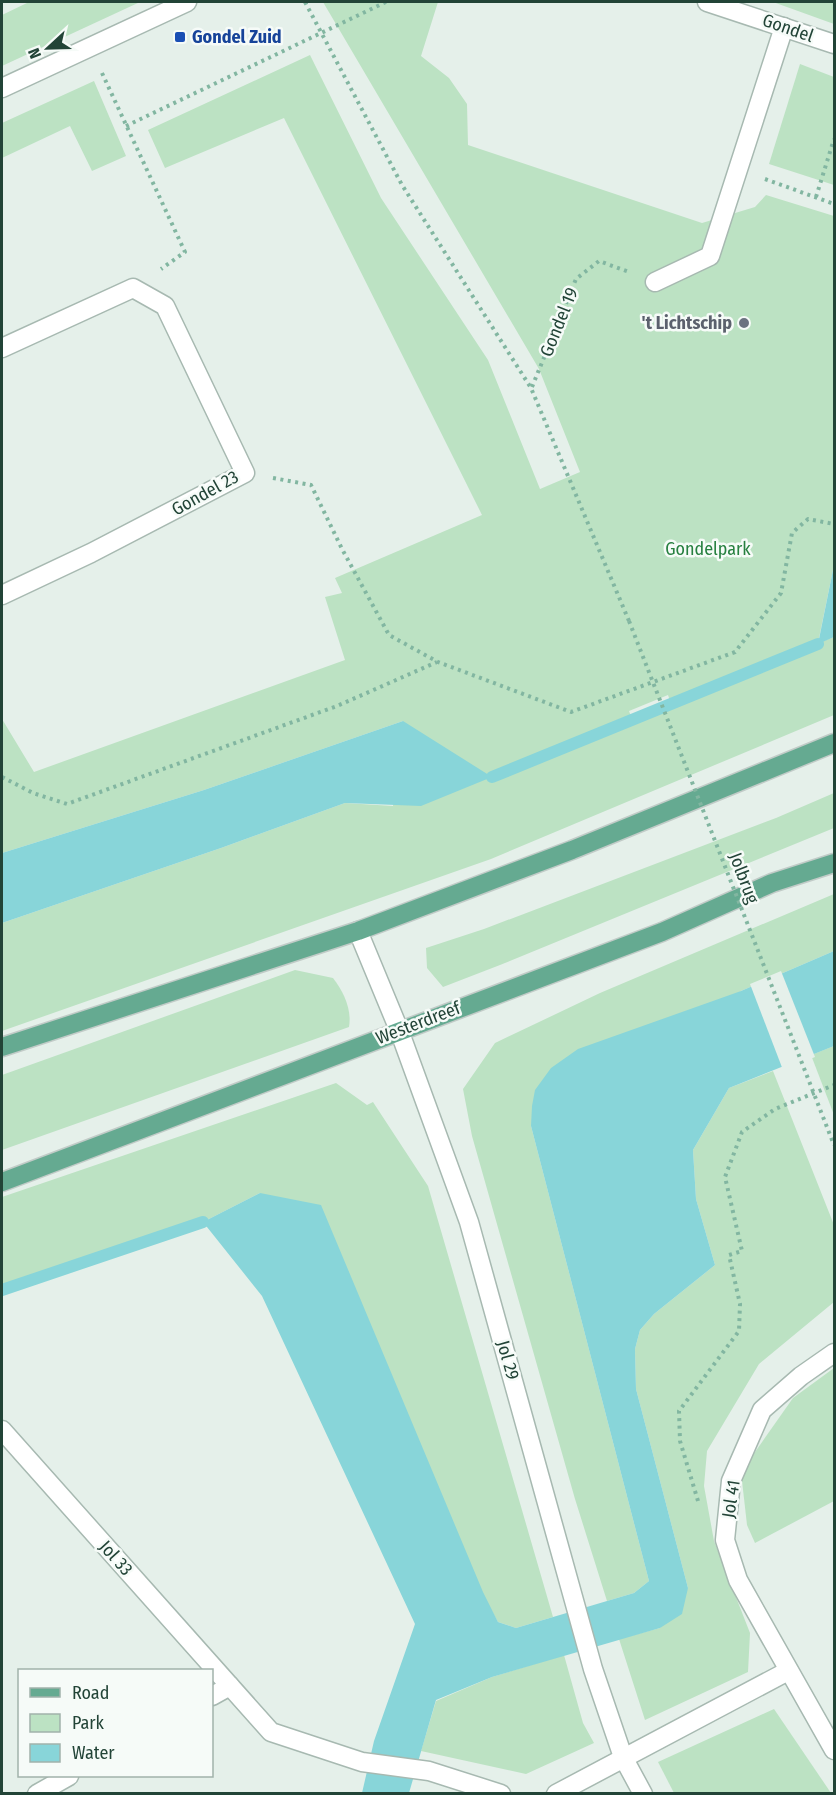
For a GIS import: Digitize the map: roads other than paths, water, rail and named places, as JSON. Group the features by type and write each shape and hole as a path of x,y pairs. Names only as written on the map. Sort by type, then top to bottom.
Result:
{"main road":[{"path":"2,1047 358,931 572,850 834,743"},
{"name":"Westerdreef","path":"2,1182 662,932 772,883 834,863"}],"street":[{"path":"2,88 187,2"},
{"name":"Gondel","path":"707,2 834,44"},
{"path":"655,282 710,256 784,27"},
{"name":"Gondel 23","path":"2,348 133,288 165,306 245,473 91,553 2,595"},
{"name":"Jol 29","path":"358,931 399,1030 469,1222 593,1669 623,1756 643,1794"},
{"name":"Jol 41","path":"834,1353 801,1376 762,1410 731,1480 725,1540 738,1580 834,1750"},
{"name":"Jol 33","path":"2,1430 271,1732 362,1762 429,1771 501,1794"},
{"path":"555,1794 623,1756 788,1671"},
{"path":"213,1695 230,1686"},
{"path":"37,1794 67,1777"}],"water":[{"path":"834,565 834,637 818,644"},
{"path":"403,721 492,777 421,806 345,803 2,923 2,853 204,790"},
{"path":"834,951 834,1046 729,1088 693,1150 696,1199 715,1265 654,1314 640,1330 635,1349 636,1389 688,1588 682,1614 660,1628 492,1677 436,1700 409,1793 362,1793 374,1741 415,1624 262,1296 203,1222 260,1193 321,1205 483,1592 498,1622 516,1628 634,1593 649,1581 531,1126 535,1090 551,1068 578,1049 741,991"}],"waterway":[{"path":"492,777 818,644"},
{"path":"2,1290 203,1222"}],"place":[{"name":"Gondel Zuid","path":"180,37"},
{"name":"'t Lichtschip","path":"744,323"}],"park label":[{"name":"Gondelpark","path":"708,549"}]}
